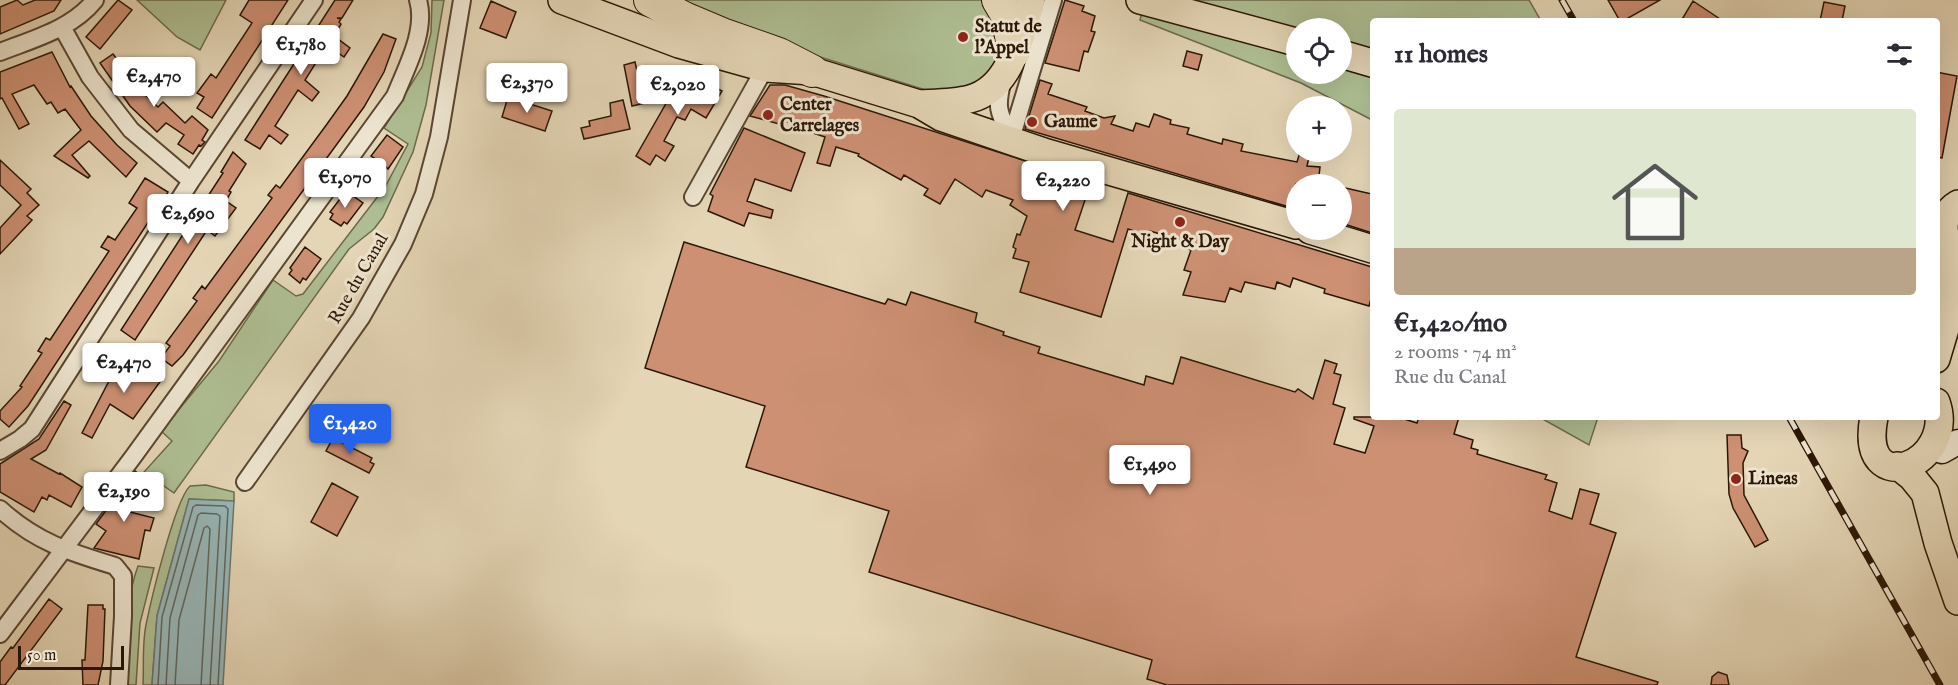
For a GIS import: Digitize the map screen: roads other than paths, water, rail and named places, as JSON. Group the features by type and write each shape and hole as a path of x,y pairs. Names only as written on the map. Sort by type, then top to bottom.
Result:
{"highway":[{"path":"650,0 684,18 779,54 812,71"},
{"path":"998,0 1007,15 1009,64"}],"main road":[{"path":"919,104 971,99 982,95 1009,64 1031,0"},
{"path":"1140,0 1286,39"},
{"path":"562,1 679,44 765,68 812,71 919,104 941,117 1047,153 1286,222"},
{"path":"1352,57 1370,62"},
{"path":"1940,306 1954,258 1948,227"},
{"path":"1343,240 1370,248"},
{"path":"1940,346 1958,285"},
{"path":"1925,493 1945,451 1948,431 1944,412 1940,406"},
{"path":"1872,420 1873,441 1879,453 1912,477 1925,493 1938,543 1958,601"},
{"path":"1898,466 1911,469 1924,466 1945,451"}],"street":[{"path":"0,52 62,27 83,13 95,0"},
{"path":"0,451 32,429 191,181 314,0"},
{"name":"Rue du Canal","path":"246,482 361,318 403,244 424,194 439,137 462,0"},
{"path":"1011,139 1053,0"},
{"path":"0,634 133,457 395,96 416,43 421,3"},
{"path":"62,27 90,77 125,123 149,147 191,181"},
{"path":"1009,64 997,100 1000,115 1011,139"},
{"path":"693,197 765,68"},
{"path":"0,509 37,538 61,550 115,566 123,576 119,685"}],"water":[{"path":"189,499 234,501 223,685 152,685 157,616"}],"railway":[{"path":"1562,0 1572,18"},
{"path":"1791,420 1940,685"}],"place":[{"name":"Statut de l'Appel","path":"963,37"},
{"name":"Center Carrelages","path":"768,115"},
{"name":"Gaume","path":"1032,122"},
{"name":"Night & Day","path":"1180,222"},
{"name":"Lineas","path":"1736,479"}]}
